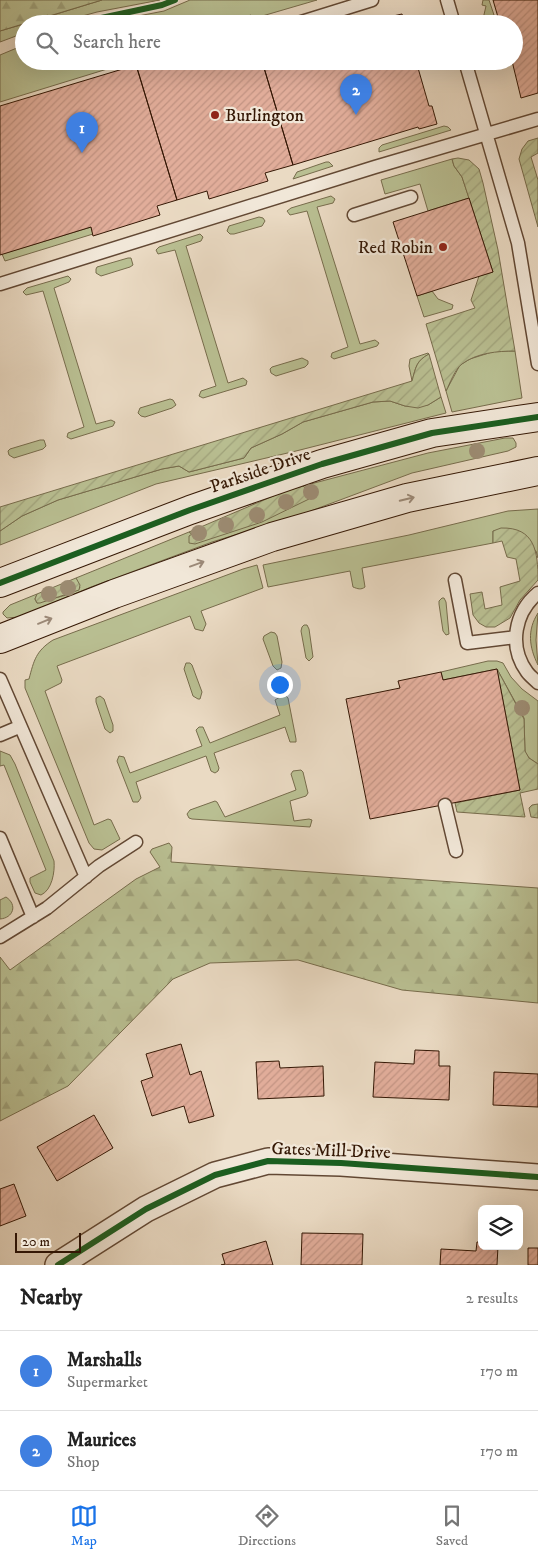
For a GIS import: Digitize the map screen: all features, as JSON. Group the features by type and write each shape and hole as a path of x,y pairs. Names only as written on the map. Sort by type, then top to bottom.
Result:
{"street":[{"name":"Parkside Drive","path":"0,583 190,510 322,464 432,433 538,417"},
{"path":"0,639 114,594 272,537 407,498 538,471"},
{"name":"Gates Mill Drive","path":"58,1265 146,1209 206,1179 268,1161 341,1163 538,1177"}],"lane":[{"path":"324,15 372,0"},
{"path":"447,0 451,15"},
{"path":"468,70 518,242 538,364"},
{"path":"0,284 375,167 486,136 538,119"},
{"path":"354,215 411,198"},
{"path":"455,580 467,643 516,637"},
{"path":"538,593 530,600 520,616 516,637 518,654 526,671 538,683"},
{"path":"0,679 19,727 86,877"},
{"path":"0,735 19,727"},
{"path":"445,805 456,851"},
{"path":"0,838 33,917"},
{"path":"0,937 47,908 99,866 136,842"}],"green space":[{"path":"0,0 102,0 53,15 15,15 15,26 0,31"},
{"path":"102,0 160,0 86,15 53,15"},
{"path":"190,0 317,0 266,15 143,15 164,11"},
{"path":"483,0 489,0 494,15 484,15 486,6 482,5"},
{"path":"15,27 15,36 0,42 0,31"},
{"path":"15,49 15,70 104,70 0,102 0,55"},
{"path":"444,126 451,130 379,152 379,148 382,145"},
{"path":"538,138 538,153 531,157 538,180 538,227 519,159 522,149 528,141"},
{"path":"452,159 454,166 462,177 469,198 428,211 420,184 385,194 381,180"},
{"path":"452,159 469,160 479,169 498,250 515,351 487,353 468,360 457,369 446,391 426,324 475,308 471,300 479,276 493,272 462,177 454,166"},
{"path":"326,162 333,166 293,179 297,172"},
{"path":"331,196 335,199 333,203 317,207 360,344 375,340 379,343 377,346 334,359 331,357 332,353 348,347 307,211 290,215 287,211 291,208"},
{"path":"259,217 265,221 262,226 234,234 230,234 227,231 229,226"},
{"path":"91,227 93,234 5,261 2,254"},
{"path":"200,234 203,237 201,241 186,246 228,383 243,378 247,381 246,385 203,398 199,396 201,391 216,386 175,250 158,254 156,250 159,247"},
{"path":"131,258 133,265 130,267 101,276 96,273 97,267"},
{"path":"68,276 71,279 69,282 54,288 96,424 111,420 115,422 113,426 71,439 67,437 68,433 84,427 43,291 26,295 23,292 27,288"},
{"path":"432,291 438,299 453,305 452,309 424,317 417,296"},
{"path":"495,351 515,351 522,398 452,412 446,391 460,365 470,359"},
{"path":"428,353 417,365 412,381 409,366 410,359"},
{"path":"429,354 441,397 428,405 418,408 390,401 373,402 303,422 251,448 244,458 189,472 179,466 162,469 58,500 22,516 0,531 0,507 412,381 419,362"},
{"path":"302,358 308,361 305,367 276,376 271,373 270,369 272,367"},
{"path":"441,397 446,413 156,484 0,545 0,531 22,516 58,500 162,469 179,466 189,472 244,458 251,448 303,422 373,402 390,401 405,406 428,405"},
{"path":"170,399 176,405 172,408 145,417 138,413 140,408"},
{"path":"513,438 516,447 508,451 412,473 300,515 212,542 91,587 19,617 7,618 3,614 10,605 37,594 35,599 37,603 70,594 80,588 76,578 189,532 192,534 303,488 303,486 428,453"},
{"path":"44,440 46,446 43,449 14,458 9,455 8,451 10,449"},
{"path":"303,486 312,494 309,499 262,522 195,544 189,543 189,536 192,534 189,532 285,491"},
{"path":"538,509 538,558 536,551 493,531 493,543 362,568 365,587 362,589 353,587 350,571 268,587 263,565 409,535 508,511"},
{"path":"501,528 521,532 528,537 535,551 538,580 520,600 510,618 495,627 486,627 479,623 473,615 470,594 482,592 485,609 502,605 500,587 520,581 516,559 507,557 502,541 493,543 493,531"},
{"path":"257,565 263,588 201,611 206,624 203,631 195,629 190,616 57,666 62,680 61,683 45,691 94,825 108,819 111,820 120,839 102,850 94,849 89,843 25,688 25,680 29,679 36,656 53,640"},
{"path":"76,578 80,585 79,590 37,603 35,599 37,594"},
{"path":"442,598 446,602 449,634 446,635 443,631 439,604"},
{"path":"538,613 536,640 538,665 530,639 534,619"},
{"path":"304,625 307,625 309,629 313,657 309,661 306,658 301,631"},
{"path":"271,632 277,636 282,662 281,668 277,670 273,666 263,639 264,636"},
{"path":"488,661 503,663 511,677 522,689 538,701 538,764 529,758 525,752 524,718 497,669 443,680 441,672"},
{"path":"186,663 192,665 202,692 200,699 193,696 184,669"},
{"path":"497,669 524,719 525,751 529,758 538,764 538,789 520,793 525,817 457,812 455,803 520,790"},
{"path":"283,695 288,698 296,742 290,742 285,727 214,753 219,768 215,773 211,771 206,756 136,782 141,798 138,802 133,802 117,761 119,756 124,757 130,773 202,746 196,730 199,727 203,727 210,743 280,715 275,700"},
{"path":"100,696 104,699 113,725 113,731 110,733 105,729 96,702 96,698"},
{"path":"0,751 10,755 15,764 54,861 50,885 45,893 41,895 35,893 30,878 46,870 4,765 0,766"},
{"path":"301,770 308,793 306,796 290,801 294,821 312,820 310,827 192,819 187,814 190,810 215,801 225,817 296,790 291,774 293,771"},
{"path":"538,804 538,818 531,817 529,808 532,805"},
{"path":"169,843 172,847 171,862 538,888 538,1003 402,990 298,960 210,963 173,979 68,1086 0,1121 0,957 10,970 136,879 160,867 150,852 152,849"},
{"path":"6,897 12,904 12,911 8,916 0,919 0,900"}],"building":[{"path":"493,0 538,0 538,93 521,98 514,70 523,70 523,15 497,15"},
{"path":"119,70 138,70 177,200 157,206 160,215 93,236 91,227 0,255 0,106"},
{"name":"Burlington","path":"138,70 265,70 293,165 265,173 268,181 209,199 207,191 177,200"},
{"path":"265,70 419,70 429,106 432,106 437,124 419,129 418,127 293,165"},
{"name":"Red Robin","path":"469,198 493,272 417,296 393,222"},
{"path":"497,669 520,790 370,819 346,699 400,688 398,681 441,672 443,680"},
{"path":"181,1044 190,1075 201,1071 214,1116 189,1123 184,1106 152,1116 141,1081 153,1077 146,1054"},
{"path":"415,1050 439,1051 439,1066 450,1066 449,1100 373,1097 375,1062 414,1064"},
{"path":"279,1061 280,1068 323,1066 324,1096 258,1099 256,1062"},
{"path":"494,1072 538,1074 538,1107 493,1105"},
{"path":"94,1115 113,1148 57,1181 37,1147"},
{"path":"14,1184 26,1216 0,1226 0,1189"},
{"path":"302,1233 363,1234 362,1265 301,1265"},
{"path":"266,1241 273,1265 221,1265 225,1264 222,1254"},
{"path":"477,1242 478,1250 498,1250 497,1265 440,1265 441,1249 476,1251"},
{"path":"528,1248 538,1248 538,1265 528,1265"}],"cycle path":[{"path":"115,15 162,5 175,0"},
{"path":"0,583 190,510 322,464 432,433 538,417"},
{"path":"58,1265 146,1209 215,1175 268,1161 341,1163 538,1177"}],"place":[{"name":"Burlington","path":"215,115"},
{"name":"Maurices","path":"356,115"},
{"name":"Marshalls","path":"82,153"},
{"name":"Red Robin","path":"443,247"}]}
